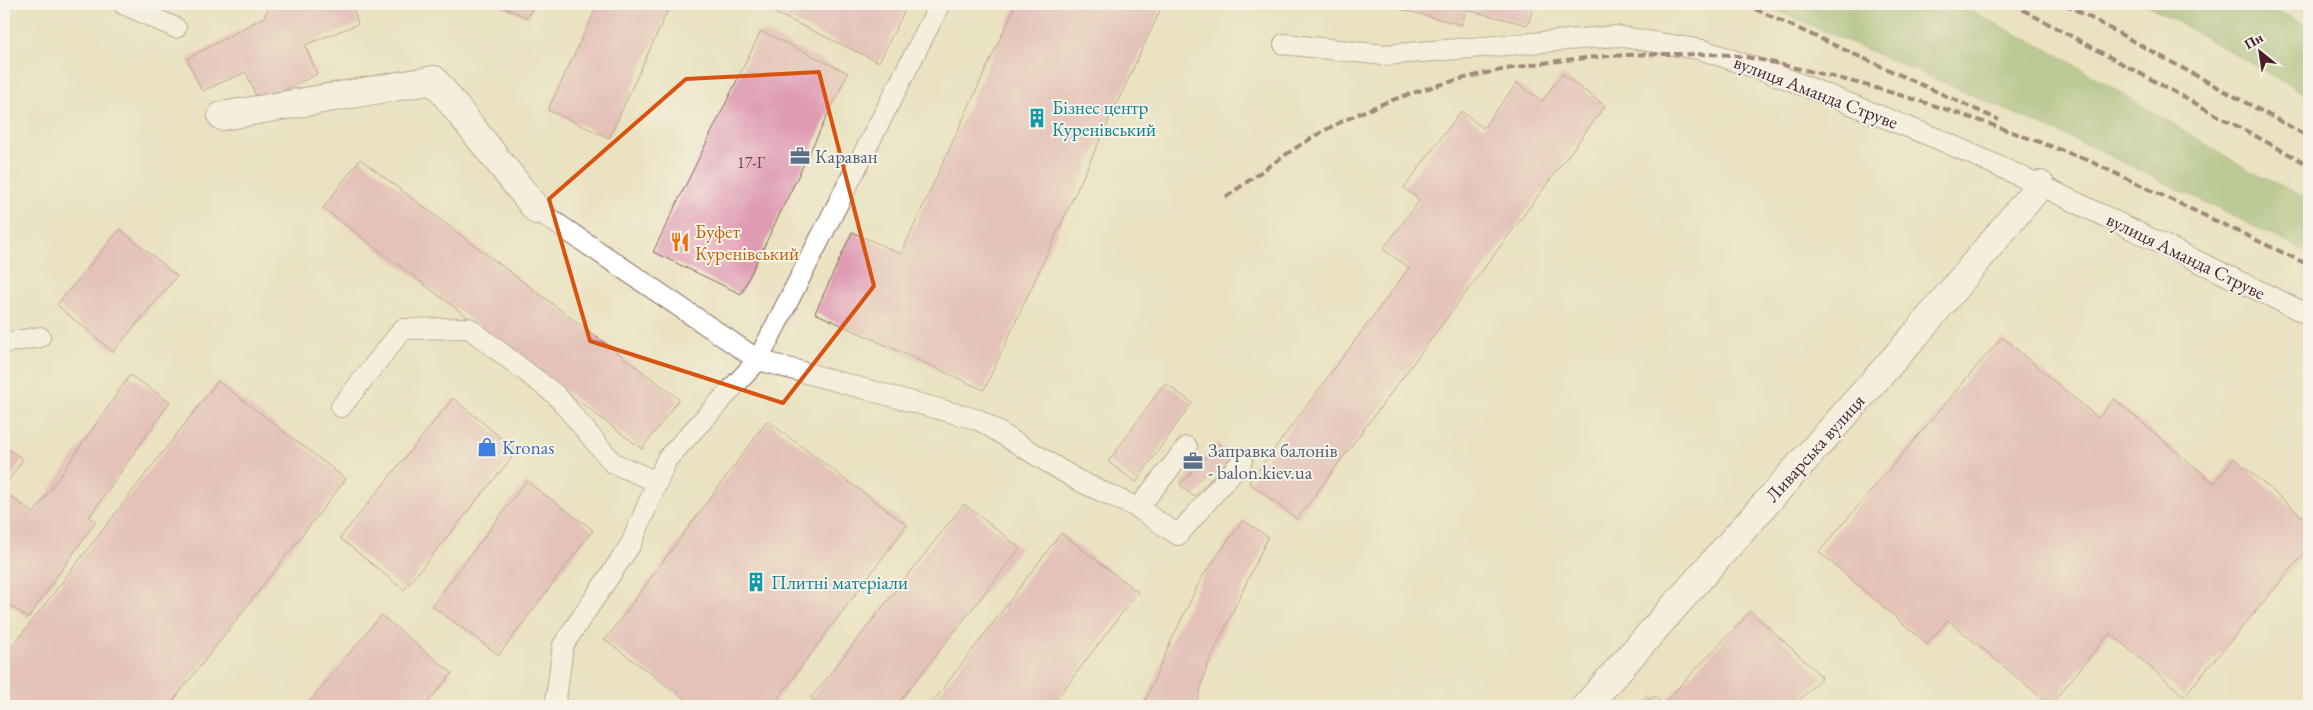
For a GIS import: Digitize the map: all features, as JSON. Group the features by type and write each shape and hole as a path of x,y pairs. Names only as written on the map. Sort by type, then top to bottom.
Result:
{"street":[{"path":"222,116 434,80 537,210"},
{"name":"Ливарська вулиця","path":"1586,706 1917,333 2040,185"}],"lane":[{"path":"123,4 176,28"},
{"path":"555,706 562,645 631,544 667,459 758,360 940,4"},
{"name":"вулиця Аманда Струве","path":"1284,44 1384,55 1617,36 1703,50 1785,78 1938,139 2040,185 2309,315"},
{"path":"537,210 758,360 979,420 1077,480 1138,508 1178,535 1242,461"},
{"path":"341,406 403,329 469,328 556,395 613,463 657,482"},
{"path":"4,343 40,337"},
{"path":"1138,508 1188,447"}],"highlighted area":[{"path":"819,72 874,286 783,403 590,341 549,199 686,79"}],"green space":[{"path":"1762,4 1956,4 2062,57 2252,172 2309,199 2309,253 2094,148"},
{"path":"2146,4 2265,4 2309,27 2309,96"}],"building":[{"path":"270,4 352,4 358,24 305,45 317,74 259,103 246,72 202,91 187,59 264,17"},
{"path":"495,4 534,4 528,18"},
{"path":"598,4 654,4 668,10 609,138 548,110"},
{"path":"756,4 908,4 879,62"},
{"name":"Бізнес центр Куренівський","path":"1016,4 1163,4 984,390 815,313 852,232 901,254"},
{"path":"1380,4 1534,4 1528,25 1466,10 1462,25"},
{"path":"761,31 848,73 741,294 653,252"},
{"path":"1562,74 1605,106 1297,519 1249,483 1409,268 1383,249 1420,200 1404,188 1461,111 1483,128 1517,83 1542,101"},
{"path":"360,159 679,399 642,449 323,208"},
{"path":"120,229 177,276 113,352 57,305"},
{"path":"2002,337 2098,418 2114,399 2214,483 2234,458 2309,522 2309,548 2184,696 2110,633 2050,705 1948,620 1927,644 1819,552"},
{"path":"130,375 170,402 89,517 96,521 28,618 4,601 4,492 34,513"},
{"path":"218,381 346,479 169,706 4,706 4,657"},
{"path":"1165,383 1192,403 1136,482 1108,462"},
{"path":"453,398 517,451 404,590 340,538"},
{"name":"Плитні матеріали","path":"767,421 907,525 772,706 695,706 605,640"},
{"path":"1218,443 1232,456 1194,497 1180,485"},
{"path":"4,446 23,459 4,487"},
{"path":"526,481 593,530 499,655 432,606"},
{"path":"964,504 1020,548 896,706 821,706 811,698"},
{"path":"1243,520 1268,537 1207,666 1196,706 1143,706 1170,643 1202,577"},
{"path":"1061,533 1138,592 1051,706 930,706"},
{"path":"1751,611 1822,677 1794,706 1644,706 1654,696 1663,704"},
{"path":"381,615 452,673 425,706 306,706"}],"railway":[{"path":"1744,4 1999,120"},
{"path":"2012,4 2309,165"},
{"path":"2065,4 2309,137"},
{"path":"1226,197 1305,142 1333,126 1372,108 1414,93 1457,80 1501,70 1546,63 1636,55 1723,55 1747,57 1774,63 1880,89 2019,134 2087,160"},
{"path":"2081,157 2309,265"}],"place":[{"name":"Бізнес центр Куренівський","path":"1037,118"},
{"name":"Караван","path":"800,156"},
{"name":"Буфет Куренівський","path":"680,242"},
{"name":"Kronas","path":"487,447"},
{"name":"Заправка балонів - balon.kiev.ua","path":"1193,461"},
{"name":"Плитні матеріали","path":"756,582"}]}
